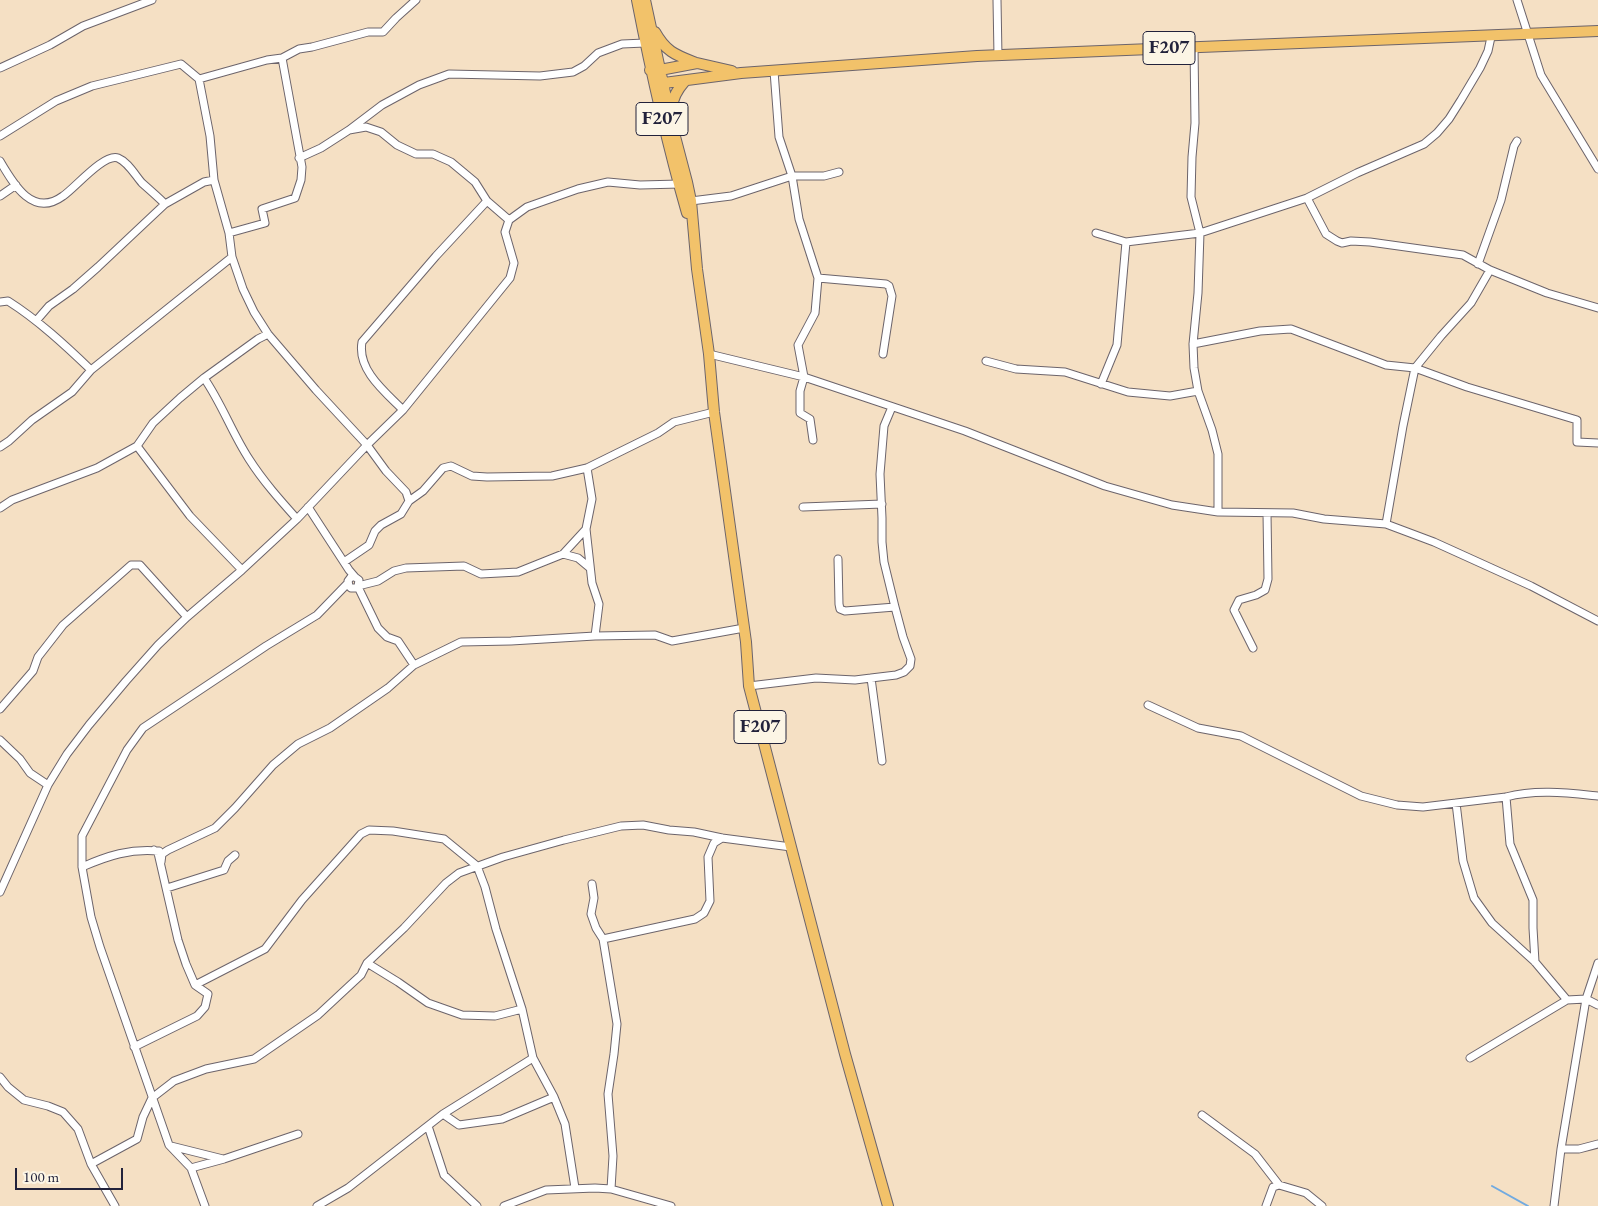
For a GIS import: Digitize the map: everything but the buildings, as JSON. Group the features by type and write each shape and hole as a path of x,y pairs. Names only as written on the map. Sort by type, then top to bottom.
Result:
{"main road":[{"name":"F207","path":"637,0 646,43 672,126 691,201 693,236 709,354 714,412 744,628 749,686 845,1054 888,1206"},
{"name":"F207","path":"645,0 652,26 666,140 680,184 693,236"},
{"path":"652,26 664,46 677,56 697,64"},
{"name":"F207","path":"657,76 685,81 741,73 998,56 1598,32"},
{"name":"F207","path":"657,76 697,64 741,73"},
{"path":"672,126 672,103 677,90 685,81"}],"street":[{"path":"0,68 50,45 83,26 144,1 152,0"},
{"path":"199,79 266,60 282,58 299,49 368,32 383,32 416,0"},
{"path":"997,0 998,56"},
{"path":"1517,0 1540,75 1598,169"},
{"path":"1096,233 1126,242 1200,233 1307,198 1357,173 1424,144 1437,133 1448,119 1480,68 1488,51 1491,36"},
{"path":"299,158 321,148 382,105 419,85 450,74 540,76 573,72 584,66 598,53 622,44 646,43"},
{"path":"1194,47 1195,123 1191,197 1200,233 1198,293 1193,344 1194,368 1198,391 1212,430 1218,454 1218,512"},
{"path":"229,233 265,223 262,209 295,198 301,180 302,167 292,122 289,93 282,58"},
{"path":"0,136 56,101 92,86 181,64 199,79 210,136 214,180 229,233 232,257 243,289 254,312 268,334 367,445 386,471 406,492 409,501"},
{"path":"774,71 780,137 792,176 799,220 818,278 815,313 798,345 804,377 800,391 800,413 810,419 813,440"},
{"path":"349,130 366,127 381,132 397,146 416,154 433,154 451,162 475,182 487,201 509,220"},
{"path":"1478,264 1502,200 1514,146 1517,141"},
{"path":"0,161 16,185 29,199 36,204 46,204 58,200 73,189 98,165 109,158 116,157 123,161 142,183 165,204"},
{"path":"691,201 731,196 792,176 824,176 839,172"},
{"path":"36,321 49,306 98,268 165,204 198,186 214,180"},
{"path":"0,892 48,785 67,754 89,725 126,681 186,617 242,570 297,519 403,410 510,278 514,263 505,232 509,220 527,207 578,189 608,182 640,185 680,184"},
{"path":"0,196 16,185"},
{"path":"1307,198 1326,234 1337,242 1370,242 1463,255 1490,270 1547,293 1598,308"},
{"path":"403,410 378,385 367,370 360,352 362,342 436,256 487,201"},
{"path":"1101,384 1117,346 1126,242"},
{"path":"0,447 10,442 32,420 72,392 91,370 232,257"},
{"path":"1386,524 1415,368 1471,303 1490,270"},
{"path":"818,278 886,284 889,286 892,296 883,354"},
{"path":"0,302 8,301 36,321 91,370"},
{"path":"1193,344 1260,330 1290,329 1386,365 1415,368 1467,387 1577,420 1577,442 1598,443"},
{"path":"0,508 12,500 97,468 137,446 153,423 180,398 204,378 258,339 268,334"},
{"path":"709,354 804,377 965,431 1105,486 1172,505 1218,512 1293,513 1324,519 1386,524 1434,542 1531,586 1598,621"},
{"path":"986,362 1016,369 1065,372 1128,392 1170,396 1198,391"},
{"path":"204,378 216,394 248,458 269,487 297,519"},
{"path":"749,686 816,678 855,680 896,675 904,672 910,666 911,659 895,607 884,562 882,542 880,474 884,426 892,407"},
{"path":"344,562 369,545 375,532 381,525 401,514 409,501 423,491 443,468 451,466 472,476 552,476 587,468 658,433 674,422 714,412"},
{"path":"137,446 190,516 242,570"},
{"path":"587,468 592,499 586,529 592,583 599,604 595,636"},
{"path":"802,507 882,504"},
{"path":"308,507 344,562 378,628 387,637 398,641 414,665"},
{"path":"1253,648 1234,610 1239,600 1266,590 1268,579 1267,513"},
{"path":"205,1206 191,1168 169,1145 100,947 91,916 82,867 82,836 127,750 143,728 266,646 317,615 334,597 355,584 378,581 394,571 406,568 464,566 481,574 518,572 563,554 586,529"},
{"path":"563,554 578,558 590,568"},
{"path":"838,559 840,610 895,607"},
{"path":"0,709 32,670 38,656 63,625 131,565 140,565 186,617"},
{"path":"161,862 162,854 168,850 215,828 273,765 298,744 330,728 388,688 414,665 462,642 654,635 672,641 744,628"},
{"path":"871,678 882,761"},
{"path":"1148,706 1198,728 1241,736 1362,796 1397,805 1423,807 1518,794 1566,793 1598,796"},
{"path":"0,740 30,773 48,785"},
{"path":"1506,797 1510,844 1533,900 1535,962"},
{"path":"1456,803 1463,860 1474,898 1492,923 1535,962 1567,1000"},
{"path":"91,1164 137,1139 143,1117 152,1098 174,1080 206,1069 254,1059 318,1015 361,975 368,963 446,883 459,873 503,857 621,826 643,825 791,847"},
{"path":"195,985 265,949 302,900 361,834 369,830 393,831 444,839 477,866 485,887 496,929 522,1009 532,1058 554,1097 565,1124 575,1188"},
{"path":"603,939 695,919 704,913 710,901 708,857 714,843 722,838"},
{"path":"82,867 106,857 126,852 148,849 168,850"},
{"path":"134,1047 197,1016 205,1007 208,994 195,985 178,940 161,862 158,853 154,850"},
{"path":"167,888 224,870 228,861 236,855"},
{"path":"592,884 594,898 592,914 596,928 603,939 617,1024 608,1094 613,1156 610,1189"},
{"path":"368,963 428,1003 462,1015 495,1016 522,1009"},
{"path":"1554,1206 1561,1149 1586,999 1598,963"},
{"path":"1470,1058 1567,1000 1586,999 1598,1005"},
{"path":"317,1206 348,1188 443,1114 532,1058"},
{"path":"0,1077 8,1087 24,1100 63,1112 78,1129 91,1164 114,1206"},
{"path":"443,1114 459,1125 489,1122 502,1119 554,1097"},
{"path":"1202,1115 1255,1154 1279,1185"},
{"path":"428,1126 444,1175 477,1206"},
{"path":"191,1168 298,1134"},
{"path":"1561,1149 1579,1149 1598,1144"},
{"path":"169,1145 224,1159"},
{"path":"1266,1206 1273,1187 1279,1185 1306,1193 1322,1206"},
{"path":"504,1206 546,1190 575,1188 610,1189 671,1206"}],"waterway":[{"path":"1492,1186 1528,1206"}]}
